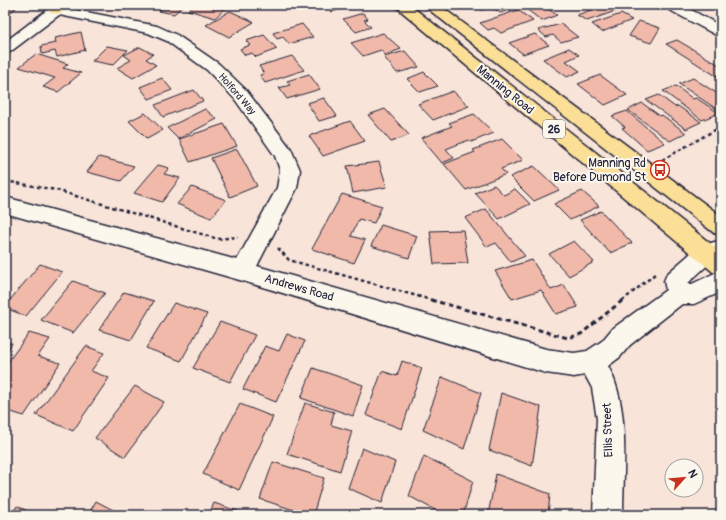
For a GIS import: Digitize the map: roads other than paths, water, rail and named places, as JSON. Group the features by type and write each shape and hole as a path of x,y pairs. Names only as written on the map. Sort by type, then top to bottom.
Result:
{"main road":[{"name":"Manning Road","path":"401,5 716,256"},
{"name":"Manning Road","path":"430,5 721,227"}],"street":[{"path":"671,5 721,32"},
{"path":"5,49 59,7"},
{"name":"Holford Way","path":"59,7 152,29 172,38 213,67 240,94 284,154 290,170 287,188 243,271"},
{"name":"Andrews Road","path":"5,205 243,271 546,360 574,365 592,362"},
{"path":"678,294 675,281 716,256"},
{"path":"592,362 611,349 621,337 678,294 694,294 721,280"},
{"name":"Ellis Street","path":"592,362 604,385 610,419 608,515"}],"place":[{"name":"Manning Rd Before Dumond St","path":"660,170"}]}
